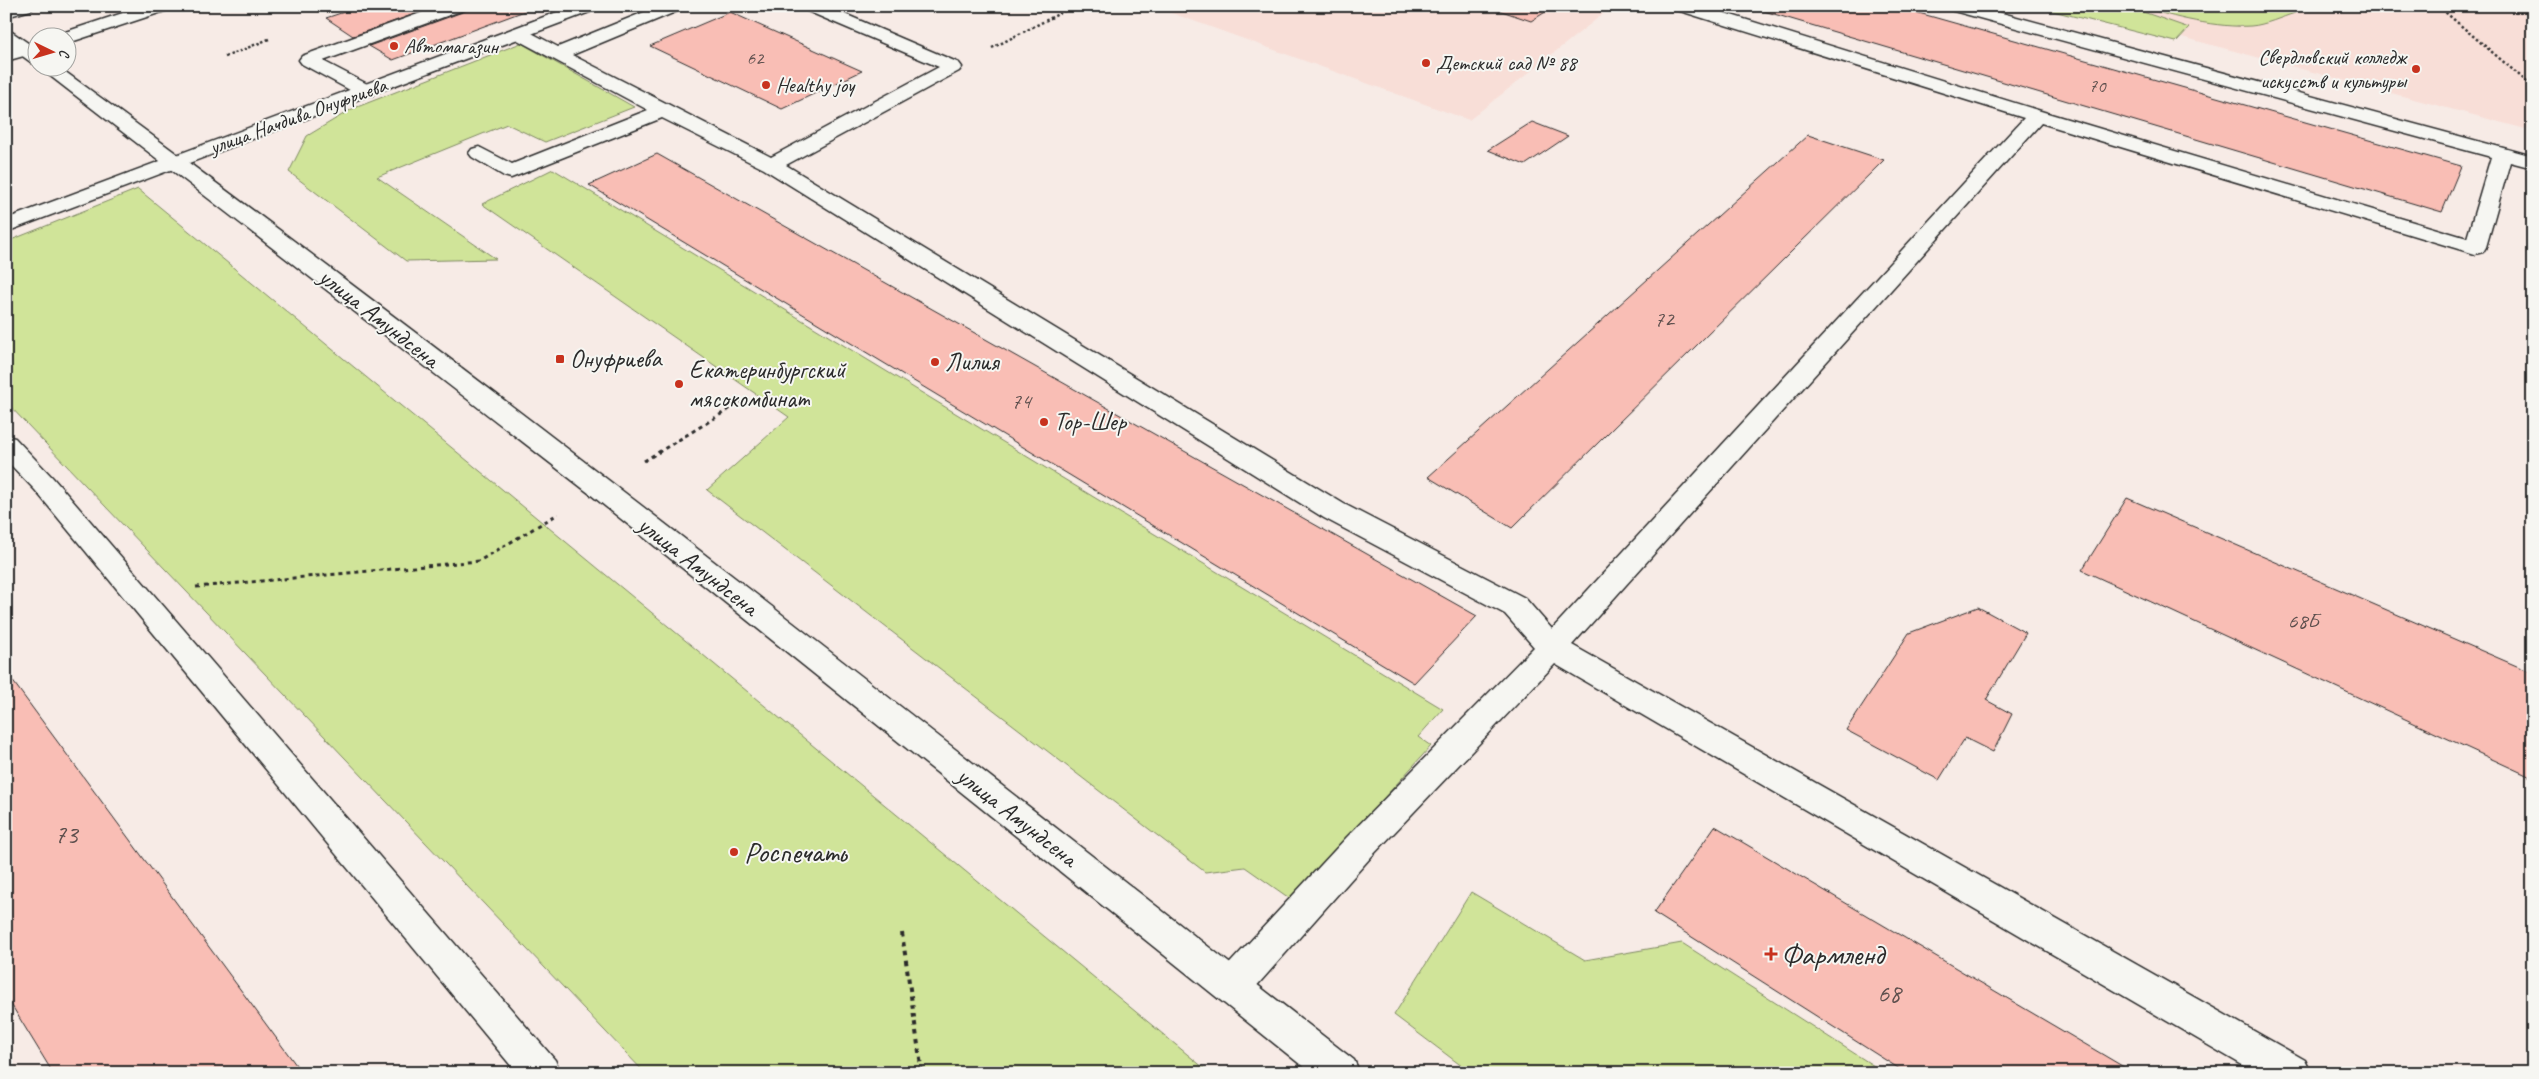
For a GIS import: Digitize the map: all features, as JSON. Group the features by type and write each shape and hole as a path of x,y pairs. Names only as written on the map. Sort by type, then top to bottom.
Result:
{"main road":[{"path":"6,12 25,6"},
{"path":"78,33 162,6"},
{"path":"366,90 308,60 458,6"},
{"name":"улица Начдива Онуфриева","path":"6,226 589,6"},
{"path":"558,54 674,6"},
{"path":"811,6 953,67"},
{"path":"1683,6 2037,116 2475,247 2502,154"},
{"path":"1956,6 2533,162"},
{"path":"518,33 664,111 771,164 1334,511 1515,606 1552,648 2292,1073"},
{"path":"6,36 28,49"},
{"path":"6,56 28,53"},
{"path":"771,164 953,67"},
{"name":"улица Амундсена","path":"63,78 176,161 630,513 1341,1073"},
{"path":"479,153 511,172 664,111"},
{"path":"1232,987 1359,847 1552,648 2037,116"},
{"path":"6,444 44,484 542,1073"}],"path":[{"path":"953,67 1074,6"},
{"path":"2438,6 2533,87"},
{"path":"136,592 479,561"},
{"path":"902,933 922,1073"}],"shaded area":[{"name":"Детский сад № 88","path":"1152,6 1613,6 1469,120"},
{"name":"Свердловский колледж искусств и культуры","path":"2066,6 2533,6 2533,131"}],"green space":[{"path":"2033,6 2126,6 2189,28 2176,42"},
{"path":"2142,6 2299,6 2295,13 2273,21 2251,26 2239,26 2195,21"},
{"path":"521,43 634,107 545,142 507,124 377,177 496,259 406,261 289,172 307,136 352,109"},
{"path":"553,169 1443,709 1418,737 1431,746 1292,900 1245,867 1205,872 707,490 789,417 482,204"},
{"path":"138,189 1210,1073 645,1073 6,402 6,242"},
{"path":"1471,892 1585,960 1682,943 1885,1073 1471,1073 1394,1015"}],"building":[{"path":"362,6 437,6 353,36 326,18"},
{"path":"479,6 538,6 393,60 369,46"},
{"path":"1487,6 1555,6 1531,21"},
{"path":"1747,6 1894,6 2461,166 2442,212"},
{"path":"730,12 862,71 782,109 650,46"},
{"path":"1532,122 1568,136 1525,165 1488,150"},
{"path":"1808,135 1884,160 1512,528 1428,477"},
{"path":"657,154 1477,616 1414,683 589,185"},
{"path":"2127,498 2533,673 2533,778 2082,570"},
{"path":"1978,607 2026,633 1986,700 2012,714 1993,752 1965,738 1939,780 1846,730 1909,633"},
{"path":"6,672 302,1073 53,1073 6,996"},
{"path":"1715,826 2134,1073 1906,1073 1654,913"}],"place":[{"name":"Автомагазин","path":"394,46"},
{"name":"Детский сад № 88","path":"1426,63"},
{"name":"Свердловский колледж искусств и культуры","path":"2416,69"},
{"name":"Healthy joy","path":"766,85"},
{"name":"Онуфриева","path":"560,359"},
{"name":"Лилия","path":"935,362"},
{"name":"Екатеринбургский мясокомбинат","path":"679,384"},
{"name":"Тор-Шер","path":"1044,422"},
{"name":"Роспечать","path":"734,852"},
{"name":"Фармленд","path":"1771,954"}]}
